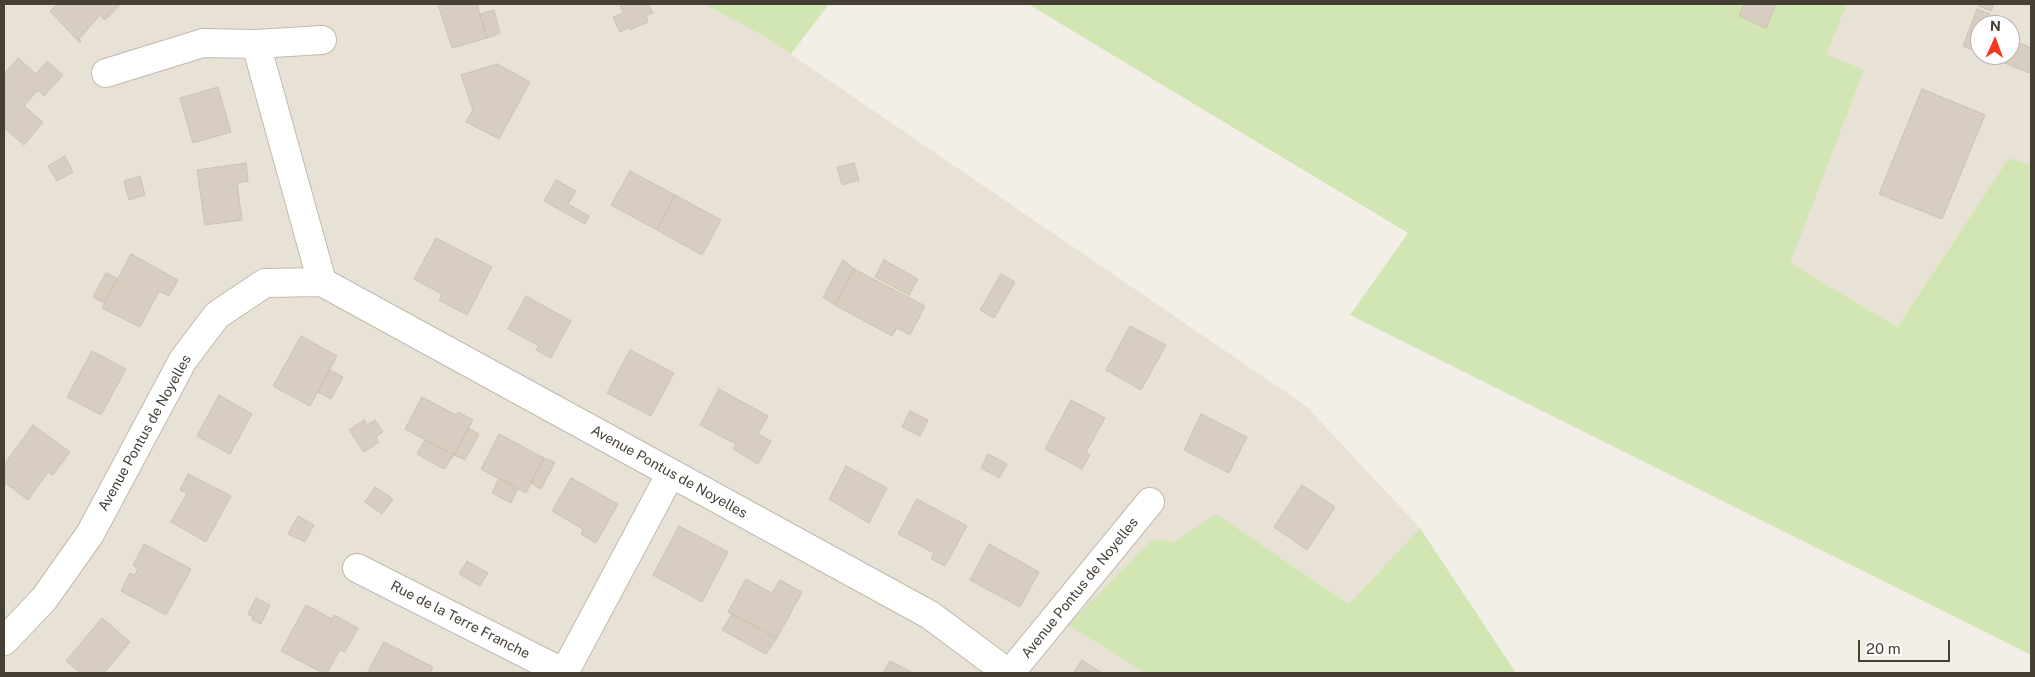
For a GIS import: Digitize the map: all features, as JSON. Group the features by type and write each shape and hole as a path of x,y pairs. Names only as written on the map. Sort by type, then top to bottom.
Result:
{"street":[{"path":"106,73 203,43 256,44 322,40"},
{"path":"256,44 322,282"},
{"name":"Avenue Pontus de Noyelles","path":"4,641 44,599 90,534 183,360 218,315 265,283 322,282 930,615 1009,673 1150,502"},
{"name":"Rue de la Terre Franche","path":"357,568 564,673 672,473"}],"shaded area":[{"path":"4,4 704,4 767,38 1306,406 1420,528 1349,604 1216,514 1068,625 1145,673 4,673"},
{"path":"1847,4 2031,4 2030,165 2009,158 1897,327 1789,263 1864,70 1825,55"}],"green space":[{"path":"704,4 829,4 791,54 767,38"},
{"path":"1028,4 1847,4 1826,54 1864,70 1790,263 1897,327 2009,158 2030,165 2031,162 2031,655 1350,315 1408,233"},
{"path":"1216,514 1349,604 1420,528 1516,673 1145,673 1068,625 1153,539 1175,542"}],"building":[{"path":"58,4 121,4 105,20 100,15 79,39 80,43 50,11"},
{"path":"438,4 477,4 487,38 452,48"},
{"path":"648,4 653,13 646,16 648,22 630,30 629,27 620,32 613,17 623,13 620,5"},
{"path":"1744,4 1776,4 1766,28 1739,16"},
{"path":"1979,4 1994,4 1991,11 1979,6"},
{"path":"1977,9 1990,14 1990,15 1975,15"},
{"path":"494,10 500,33 487,38 480,14"},
{"path":"1970,28 1970,49 1963,46"},
{"path":"2020,43 2031,48 2029,73 2009,65 2020,65"},
{"path":"18,58 36,74 47,61 63,75 44,96 38,90 24,106 43,122 24,145 4,128 4,74"},
{"path":"497,64 530,82 499,139 466,122 473,110 461,75"},
{"path":"218,87 231,132 193,143 180,98"},
{"path":"1922,89 1985,115 1942,219 1879,194"},
{"path":"65,156 73,172 57,181 48,166"},
{"path":"246,163 248,181 237,183 242,220 205,225 197,170"},
{"path":"854,163 859,180 842,185 837,167"},
{"path":"630,171 675,195 657,230 611,205"},
{"path":"140,176 145,195 129,200 124,181"},
{"path":"556,180 576,191 568,204 589,216 585,224 544,201"},
{"path":"675,195 721,220 702,255 657,230"},
{"path":"436,238 492,267 467,315 439,300 442,294 414,279"},
{"path":"131,254 178,280 169,296 159,291 140,327 102,308"},
{"path":"843,260 854,269 835,305 823,297"},
{"path":"884,260 918,279 909,295 875,277"},
{"path":"854,269 925,306 910,335 897,328 892,336 835,305"},
{"path":"106,273 117,278 104,303 93,297"},
{"path":"1001,274 1015,282 994,318 980,310"},
{"path":"526,296 571,321 551,358 536,350 539,346 508,329"},
{"path":"1130,326 1166,345 1141,390 1106,370"},
{"path":"301,336 337,356 310,406 273,386"},
{"path":"630,350 674,373 651,416 607,393"},
{"path":"92,351 126,369 101,415 67,397"},
{"path":"330,370 343,377 331,399 318,392"},
{"path":"719,389 768,416 758,434 771,441 758,464 733,449 736,444 700,425"},
{"path":"219,395 252,414 230,454 197,436"},
{"path":"422,397 456,415 458,412 473,420 454,455 405,429"},
{"path":"1071,400 1105,418 1086,452 1090,455 1082,469 1045,449"},
{"path":"910,411 928,420 920,436 902,427"},
{"path":"1201,414 1247,437 1229,473 1184,450"},
{"path":"364,420 367,425 375,420 383,432 376,437 379,442 364,452 349,430"},
{"path":"33,425 70,452 53,475 48,472 28,500 4,482 4,465"},
{"path":"468,428 479,434 465,460 454,455"},
{"path":"499,434 544,458 526,493 481,469"},
{"path":"425,440 454,455 444,469 417,454"},
{"path":"988,454 1007,464 999,478 981,468"},
{"path":"544,458 555,462 541,489 531,483"},
{"path":"846,466 887,488 869,523 829,499"},
{"path":"188,474 231,496 206,542 171,522 187,493 180,490"},
{"path":"499,478 518,488 511,503 492,493"},
{"path":"571,478 618,504 596,543 581,534 583,529 552,511"},
{"path":"1302,485 1335,507 1307,550 1274,527"},
{"path":"375,487 393,499 382,514 365,502"},
{"path":"917,499 967,526 945,566 931,559 934,553 898,534"},
{"path":"298,516 314,525 305,542 288,534"},
{"path":"679,526 728,552 702,602 653,575"},
{"path":"144,544 191,569 166,615 121,591 130,573 135,575 138,568 133,565"},
{"path":"989,544 1039,572 1020,607 970,580"},
{"path":"467,561 488,573 480,586 459,574"},
{"path":"746,579 772,593 780,580 802,592 777,638 728,612"},
{"path":"256,598 270,605 261,624 252,620 253,617 248,614"},
{"path":"306,605 332,619 334,615 358,628 345,652 340,650 327,673 323,673 281,651"},
{"path":"732,614 777,638 766,654 722,630"},
{"path":"102,618 130,642 104,673 81,673 66,661"},
{"path":"384,642 433,667 430,673 367,673"},
{"path":"1082,660 1102,673 1073,673"},
{"path":"890,661 913,673 883,673"}]}
